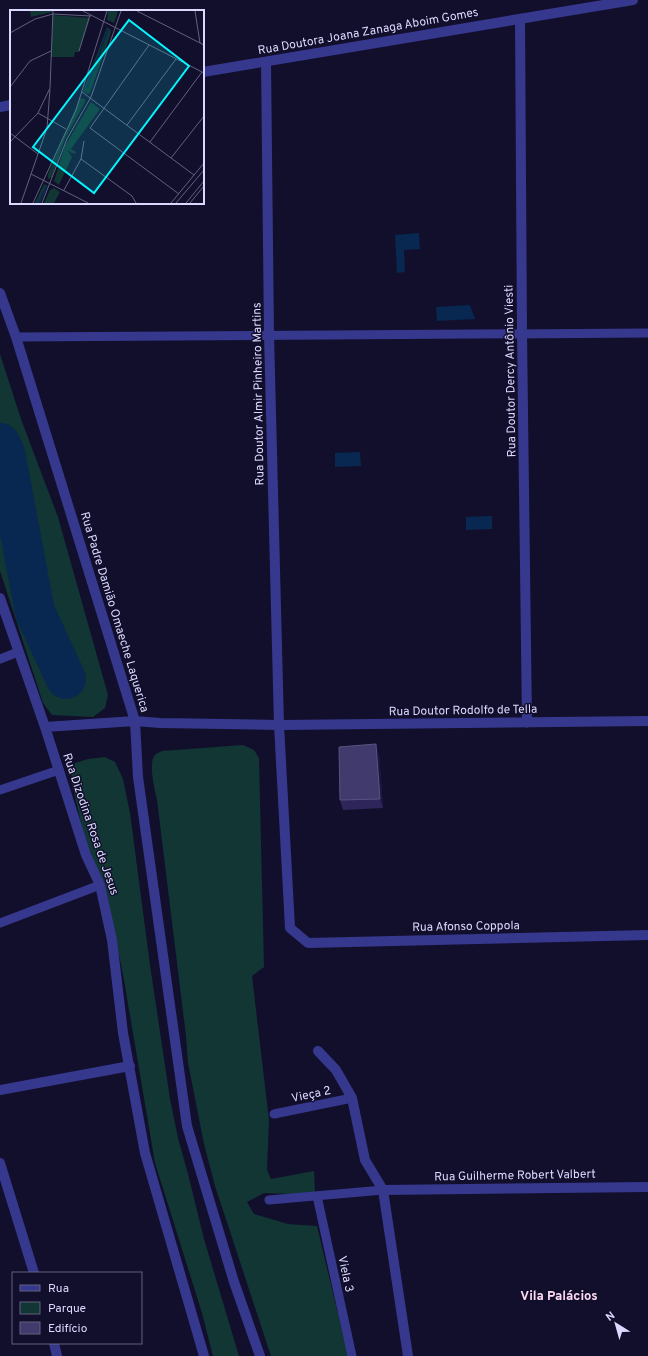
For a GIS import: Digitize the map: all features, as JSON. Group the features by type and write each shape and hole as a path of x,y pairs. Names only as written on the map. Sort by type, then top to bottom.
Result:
{"street":[{"name":"Rua Doutora Joana Zanaga Aboim Gomes","path":"204,72 633,0"},
{"name":"Rua Doutor Dercy Antônio Viesti","path":"520,19 527,723"},
{"name":"Rua Doutor Almir Pinheiro Martins","path":"266,62 269,335 279,725"},
{"path":"0,107 10,105"},
{"name":"Rua Padre Damião Omaeche Laquerica","path":"0,293 16,337 135,721 279,725"},
{"name":"Rua Dizodina Rosa de Jesus","path":"0,598 45,727 86,855 100,885 112,940 123,1033 145,1153 204,1356"},
{"path":"45,727 135,721 138,777 158,910 186,1126 234,1282 260,1356"},
{"name":"Rua Doutor Rodolfo de Tella","path":"279,725 648,721"},
{"name":"Rua Afonso Coppola","path":"279,725 290,928 308,943 648,935"},
{"path":"318,1051 336,1070 352,1098 365,1160 383,1190 408,1356"},
{"path":"0,1090 130,1066"},
{"path":"0,1164 34,1272"},
{"name":"Rua Guilherme Robert Valbert","path":"383,1190 648,1187"},
{"path":"54,1344 57,1356"}],"lane":[{"path":"16,337 648,333"},
{"path":"0,659 18,652"},
{"path":"0,790 59,770"},
{"path":"0,923 100,885"},
{"name":"Vieça 2","path":"274,1114 352,1098"},
{"path":"269,1200 383,1190"},
{"name":"Viela 3","path":"317,1196 352,1356"}],"green space":[{"path":"0,354 21,419 58,517 108,695 105,708 93,717 52,715 43,703 0,571"},
{"path":"243,745 254,750 259,758 264,967 252,976 269,1120 267,1170 271,1179 314,1171 315,1192 293,1194 264,1193 247,1202 254,1214 288,1224 317,1226 348,1356 271,1356 215,1186 204,1144 188,1063 157,800 152,776 152,763 156,754 162,751"},
{"path":"105,757 115,762 123,779 130,813 150,965 170,1099 178,1138 204,1239 239,1356 213,1356 202,1313 155,1163 124,980 105,884 92,858 82,827 71,780 72,768 75,763 88,759"}],"water":[{"path":"419,233 420,249 404,250 405,272 397,273 395,235"},
{"path":"470,305 475,319 437,321 436,307"},
{"path":"360,452 361,466 335,467 335,453"},
{"path":"492,516 492,529 466,530 466,517"}],"building":[{"path":"376,744 380,799 340,800 339,747"}],"waterway":[{"path":"0,443 5,453 35,612 66,679"}],"district":[{"name":"Vila Palácios","path":"559,1295"}]}
